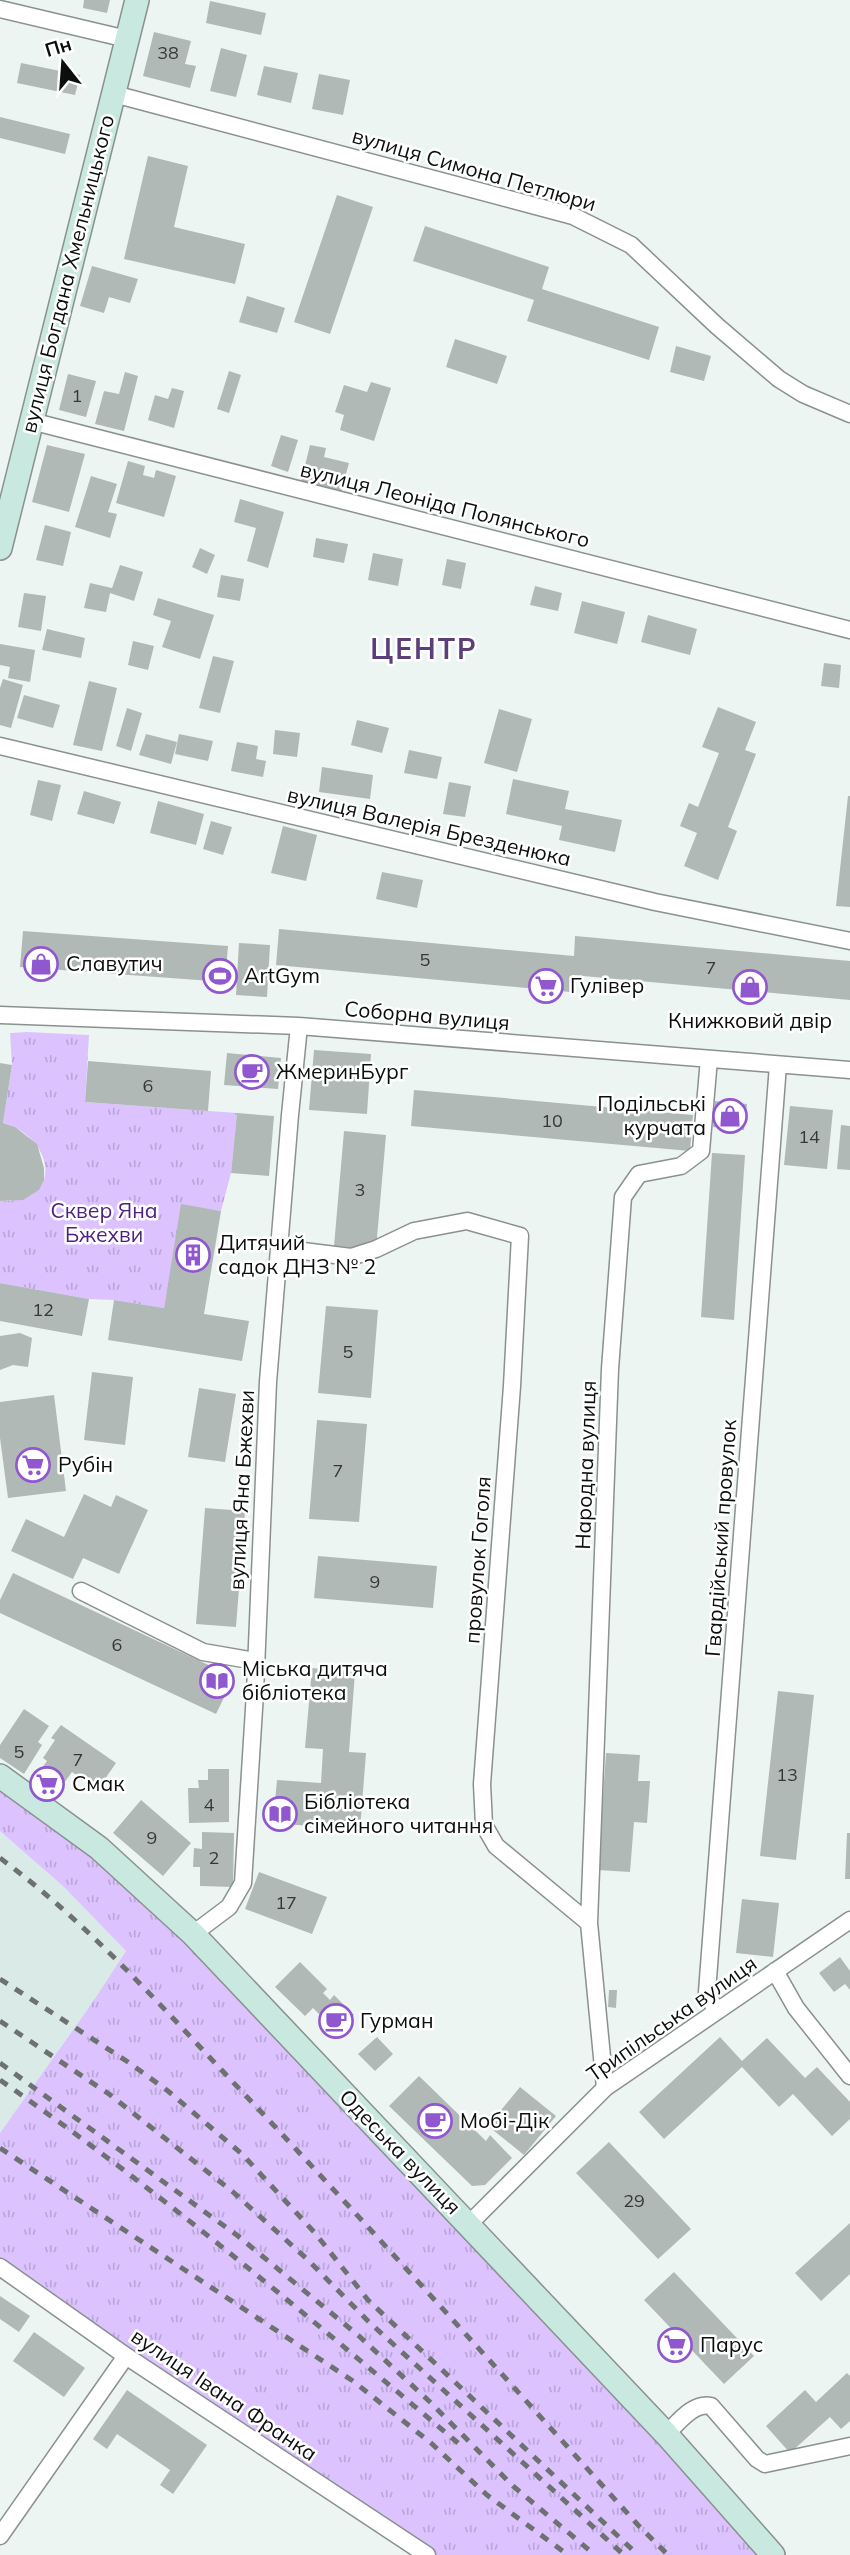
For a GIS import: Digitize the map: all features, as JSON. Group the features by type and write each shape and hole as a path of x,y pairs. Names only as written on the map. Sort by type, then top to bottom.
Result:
{"main road":[{"name":"вулиця Богдана Хмельницького","path":"0,548 137,0"},
{"name":"Одеська вулиця","path":"0,1776 99,1848 193,1934 666,2434 773,2555"}],"street":[{"path":"0,9 127,39"},
{"name":"вулиця Симона Петлюри","path":"114,94 573,216 611,234 638,251 716,326 779,379 803,394 850,414"},
{"name":"вулиця Леоніда Полянського","path":"30,421 850,630"},
{"name":"вулиця Валерія Брезденюка","path":"0,746 603,890 850,941"},
{"name":"Соборна вулиця","path":"0,1015 299,1026 850,1070"},
{"name":"вулиця Яна Бжехви","path":"193,1934 229,1908 243,1883 268,1382 299,1026"},
{"name":"Народна вулиця","path":"589,1923 610,1368 623,1198 639,1174 681,1166 701,1151 709,1059"},
{"name":"Гвардійський провулок","path":"716,2011 707,1992 778,1065"},
{"name":"провулок Гоголя","path":"279,1248 351,1256 376,1249 414,1231 467,1221 520,1236 509,1426 482,1784 484,1825 496,1846 589,1923"},
{"path":"81,1591 203,1652 255,1661"},
{"name":"Трипільська вулиця","path":"469,2224 605,2088 850,1920"},
{"path":"589,1923 605,2088"},
{"path":"775,1971 796,2008 850,2076"},
{"name":"вулиця Івана Франка","path":"0,2267 126,2356 427,2555"},
{"path":"0,2536 126,2356"},
{"path":"666,2434 696,2407 704,2404 711,2406 757,2459 765,2464 850,2446"}],"shaded area":[{"path":"0,1831 64,1887 126,1951 0,2133"}],"green space":[{"name":"Сквер Яна Бжехви","path":"10,1033 89,1035 85,1102 237,1113 231,1173 221,1211 182,1205 164,1308 89,1299 0,1283 0,1201 21,1199 35,1192 43,1181 45,1168 42,1154 33,1141 20,1130 3,1123 12,1065"},
{"path":"0,1776 99,1848 773,2555 427,2555 0,2267 0,2133 126,1951 64,1887 0,1831"}],"building":[{"path":"84,0 110,0 107,13 83,8"},
{"path":"210,1 266,13 261,35 206,23"},
{"path":"154,32 191,41 185,64 196,66 190,88 143,76"},
{"path":"221,48 247,55 236,97 210,91"},
{"path":"21,63 80,75 75,95 17,83"},
{"path":"264,66 298,73 291,103 257,95"},
{"path":"319,74 350,80 343,115 312,109"},
{"path":"0,117 70,134 65,154 0,138"},
{"path":"148,156 188,166 174,227 245,244 235,284 124,259"},
{"path":"337,195 373,207 330,334 294,322"},
{"path":"425,226 549,267 542,289 659,327 649,360 527,321 534,300 413,261"},
{"path":"92,266 138,279 130,303 109,297 104,313 80,306"},
{"path":"247,296 285,308 277,333 239,322"},
{"path":"455,339 507,356 497,384 446,367"},
{"path":"676,346 711,356 704,381 670,372"},
{"path":"229,371 241,375 229,413 217,409"},
{"path":"125,372 138,376 124,431 95,424 104,391 119,394"},
{"path":"68,374 96,381 86,417 59,410"},
{"path":"371,382 391,388 374,441 340,430 344,415 335,412 344,385 367,392"},
{"path":"172,388 184,391 174,428 148,420 155,395 168,399"},
{"path":"281,435 298,440 288,472 271,466"},
{"path":"47,445 85,454 69,512 32,502"},
{"path":"310,445 326,448 324,457 349,463 341,492 301,482"},
{"path":"128,461 145,466 143,475 154,478 156,470 176,476 164,517 116,503"},
{"path":"91,476 117,484 108,512 117,514 110,538 75,527"},
{"path":"240,499 284,512 268,568 247,561 256,528 234,522"},
{"path":"45,525 71,532 63,566 36,560"},
{"path":"316,538 348,544 344,563 313,557"},
{"path":"200,548 215,555 207,574 192,567"},
{"path":"373,553 403,559 398,586 368,580"},
{"path":"447,559 466,563 461,589 442,585"},
{"path":"120,565 143,572 134,601 110,593 106,612 84,608 90,583 112,588"},
{"path":"221,575 244,579 240,601 217,597"},
{"path":"535,586 562,593 558,611 530,605"},
{"path":"24,593 46,596 41,631 18,627"},
{"path":"158,598 214,615 200,659 162,647 171,621 153,615"},
{"path":"582,601 625,612 617,644 574,633"},
{"path":"648,615 697,629 690,655 641,642"},
{"path":"47,629 85,638 81,658 42,650"},
{"path":"133,641 154,646 148,670 128,665"},
{"path":"0,644 35,650 30,682 8,678 10,667 0,665"},
{"path":"213,656 234,661 220,713 199,708"},
{"path":"824,663 841,665 839,688 821,686"},
{"path":"3,679 23,685 11,728 0,725 0,688"},
{"path":"89,681 117,688 102,751 73,745"},
{"path":"24,695 60,705 53,728 17,718"},
{"path":"718,707 756,722 745,750 756,754 728,827 737,831 718,880 684,866 697,833 680,826 689,803 698,807 719,753 702,747"},
{"path":"127,708 142,713 131,751 116,746"},
{"path":"499,709 532,719 517,772 484,763"},
{"path":"357,720 389,728 382,753 351,745"},
{"path":"275,730 300,733 297,757 273,754"},
{"path":"146,734 177,742 171,764 139,755"},
{"path":"179,734 213,741 208,761 175,754"},
{"path":"237,742 258,746 256,759 266,761 263,777 231,771"},
{"path":"409,750 442,757 437,779 404,773"},
{"path":"322,767 373,775 370,799 319,792"},
{"path":"513,779 569,791 565,809 622,820 615,852 559,840 562,826 506,814"},
{"path":"38,780 61,785 52,821 30,815"},
{"path":"449,782 471,786 465,817 443,814"},
{"path":"84,791 121,802 114,824 77,814"},
{"path":"850,796 850,907 836,906"},
{"path":"158,801 204,814 196,845 150,833"},
{"path":"211,821 232,827 223,855 203,849"},
{"path":"283,826 317,835 306,881 271,873"},
{"path":"382,872 423,880 417,908 376,899"},
{"path":"279,929 574,956 575,936 850,961 850,1000 572,975 570,992 276,965"},
{"path":"23,931 228,946 225,982 20,967"},
{"path":"239,943 270,945 267,997 236,995"},
{"path":"314,1050 371,1054 367,1114 309,1110"},
{"name":"ЖмеринБург","path":"227,1053 281,1058 278,1089 224,1085"},
{"path":"88,1061 211,1071 208,1111 85,1102"},
{"path":"0,1063 12,1065 3,1123 15,1127 37,1144 44,1168 44,1180 39,1190 23,1200 0,1201"},
{"path":"414,1090 693,1115 690,1151 411,1126"},
{"name":"Подільські курчата","path":"715,1101 747,1104 744,1130 713,1127"},
{"path":"790,1106 833,1110 827,1169 784,1165"},
{"path":"237,1113 274,1116 269,1176 231,1173"},
{"path":"841,1125 850,1126 850,1170 837,1169"},
{"path":"344,1131 386,1135 376,1249 334,1246"},
{"path":"712,1153 745,1155 734,1320 701,1317"},
{"name":"Дитячий садок ДНЗ № 2","path":"181,1204 221,1211 204,1314 249,1321 242,1361 108,1340 114,1300 164,1308"},
{"path":"0,1283 89,1299 82,1336 0,1321"},
{"path":"326,1306 378,1310 371,1398 318,1393"},
{"path":"20,1333 32,1338 28,1367 13,1365 0,1370 0,1336"},
{"path":"92,1372 133,1377 125,1445 84,1440"},
{"path":"199,1388 236,1394 225,1462 188,1457"},
{"name":"Рубін","path":"54,1395 66,1491 8,1498 0,1438 0,1402"},
{"path":"317,1420 367,1424 359,1522 309,1519"},
{"path":"84,1494 111,1507 116,1495 148,1510 119,1574 83,1558 73,1579 11,1551 26,1519 64,1537"},
{"path":"205,1508 245,1511 236,1627 196,1624"},
{"path":"318,1556 437,1566 433,1608 314,1598"},
{"path":"13,1573 234,1677 216,1714 0,1613 0,1600"},
{"path":"312,1668 355,1672 349,1752 366,1753 360,1830 273,1823 277,1780 321,1783 323,1749 305,1748"},
{"path":"778,1691 814,1695 796,1860 760,1856"},
{"path":"24,1709 49,1726 38,1742 42,1745 24,1774 0,1758 0,1745"},
{"path":"61,1725 116,1763 98,1789 72,1772 56,1794 34,1779 47,1761 43,1758 55,1740 51,1738"},
{"path":"606,1753 640,1755 638,1781 650,1781 647,1823 634,1822 630,1872 598,1870"},
{"path":"208,1769 229,1769 229,1822 189,1823 188,1788 199,1788 198,1780 208,1780"},
{"path":"141,1800 191,1843 163,1876 113,1833"},
{"path":"202,1832 234,1833 233,1887 200,1886 200,1867 193,1867 194,1848 202,1849"},
{"path":"847,1833 850,1833 850,1879 845,1879"},
{"path":"259,1872 327,1897 312,1934 245,1909"},
{"path":"742,1899 779,1903 773,1957 736,1953"},
{"path":"840,1957 850,1971 850,1990 845,1984 834,1992 819,1973"},
{"path":"300,1962 327,1989 323,1993 330,2000 334,1995 354,2015 337,2032 313,2008 305,2016 275,1987"},
{"path":"609,1990 617,1990 616,2008 608,2007"},
{"path":"377,2037 393,2054 375,2071 358,2054"},
{"path":"720,2037 742,2061 767,2038 805,2078 817,2067 850,2102 850,2119 832,2136 793,2094 779,2107 742,2067 664,2139 639,2112"},
{"name":"Мобі-Дік","path":"419,2076 486,2141 490,2135 512,2158 485,2185 472,2186 389,2106"},
{"path":"520,2087 556,2116 524,2155 488,2126"},
{"path":"609,2142 691,2229 658,2259 576,2173"},
{"path":"850,2223 850,2274 821,2301 795,2273"},
{"path":"674,2272 754,2356 724,2384 644,2300"},
{"path":"0,2296 30,2316 19,2332 0,2319"},
{"path":"34,2332 85,2368 64,2397 13,2361"},
{"path":"847,2373 850,2376 850,2421 841,2429 830,2417 790,2453 766,2426 805,2390 816,2402"},
{"path":"127,2390 207,2445 173,2494 160,2485 170,2470 117,2434 107,2449 93,2439"}],"railway":[{"path":"0,1858 34,1884 98,1942 159,2004 668,2555"},
{"path":"0,1979 128,2062 168,2091 242,2154 315,2233 368,2300 638,2555"},
{"path":"0,2021 109,2094 233,2192 307,2259 369,2322 624,2555"},
{"path":"0,2063 238,2236 359,2336 430,2402 513,2486 595,2555"},
{"path":"0,2080 176,2210 458,2443"},
{"path":"0,2148 353,2381 431,2443 487,2495 568,2555"}],"place":[{"name":"Славутич","path":"41,964"},
{"name":"ArtGym","path":"220,976"},
{"name":"Гулівер","path":"546,986"},
{"name":"Книжковий двір","path":"750,987"},
{"name":"ЖмеринБург","path":"252,1072"},
{"name":"Подільські курчата","path":"730,1116"},
{"name":"Дитячий садок ДНЗ № 2","path":"193,1255"},
{"name":"Рубін","path":"33,1465"},
{"name":"Міська дитяча бібліотека","path":"217,1681"},
{"name":"Смак","path":"47,1784"},
{"name":"Бібліотека сімейного читання","path":"280,1814"},
{"name":"Гурман","path":"336,2021"},
{"name":"Мобі-Дік","path":"435,2121"},
{"name":"Парус","path":"675,2345"}],"district":[{"name":"ЦЕНТР","path":"424,649"}]}
